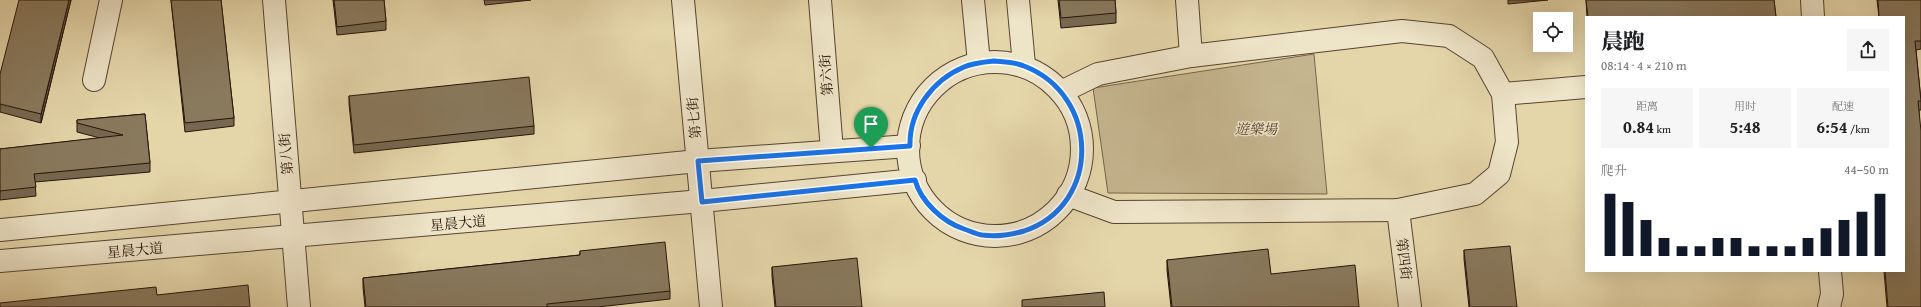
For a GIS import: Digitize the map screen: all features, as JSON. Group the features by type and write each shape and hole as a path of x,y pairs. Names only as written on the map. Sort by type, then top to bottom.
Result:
{"street":[{"path":"94,80 111,0"},
{"name":"第八街","path":"274,0 299,307"},
{"name":"第七街","path":"683,0 711,307"},
{"name":"第六街","path":"820,0 832,151"},
{"path":"973,0 979,63"},
{"path":"1018,0 1024,65"},
{"path":"1187,0 1191,56"},
{"path":"1812,0 1813,16"},
{"path":"1061,92 1098,74 1191,56 1402,31 1449,36 1482,58 1503,94 1507,142 1499,174 1475,194 1398,210 1114,212 1068,196"},
{"path":"994,61 1024,65 1050,80 1070,102 1081,130 1082,160 1074,187 1068,196 1058,210 1036,227 1010,235 982,235 956,226 933,210 917,187 909,161 909,133 920,104 939,81 964,66 979,63 994,61"},
{"path":"1503,94 1585,87"},
{"path":"0,230 698,161 910,146"},
{"name":"星晨大道","path":"0,261 702,202 915,180"},
{"name":"第四街","path":"1398,210 1410,307"},
{"path":"1829,307 1832,294 1830,272"}],"green space":[{"name":"遊樂場","path":"1314,54 1327,194 1108,193 1093,88"}],"building":[{"path":"19,0 69,0 41,114 0,104 0,74"},
{"path":"171,0 221,0 234,118 185,123"},
{"path":"334,0 384,0 386,21 337,27"},
{"path":"1059,0 1115,0 1116,13 1061,18"},
{"path":"1586,0 1774,0 1776,16 1588,16"},
{"path":"1878,0 1921,0 1921,41 1915,41 1921,101 1918,101 1921,131 1921,307 1888,307 1885,272 1905,272 1905,16 1879,16"},
{"path":"529,77 534,126 354,145 349,96"},
{"path":"145,114 150,163 34,174 36,187 0,191 0,149 123,135 77,123 77,120"},
{"path":"665,242 670,291 547,304 547,307 366,307 363,278 580,255 580,251"},
{"path":"1510,246 1517,307 1470,307 1464,250"},
{"path":"1268,249 1271,274 1355,265 1359,307 1172,307 1167,260"},
{"path":"857,258 862,307 776,307 772,267"},
{"path":"248,285 250,307 0,307 0,303 156,287 157,295"},
{"path":"1104,292 1105,307 1022,307 1022,300"}],"route":[{"path":"994,61 1024,65 1050,80 1070,102 1081,130 1082,160 1074,187 1058,210 1036,227 1010,235 982,235 956,226 933,210 917,187 915,180 702,202 698,161 871,148 910,146 909,133 920,104 939,81 964,66 994,61"}]}
